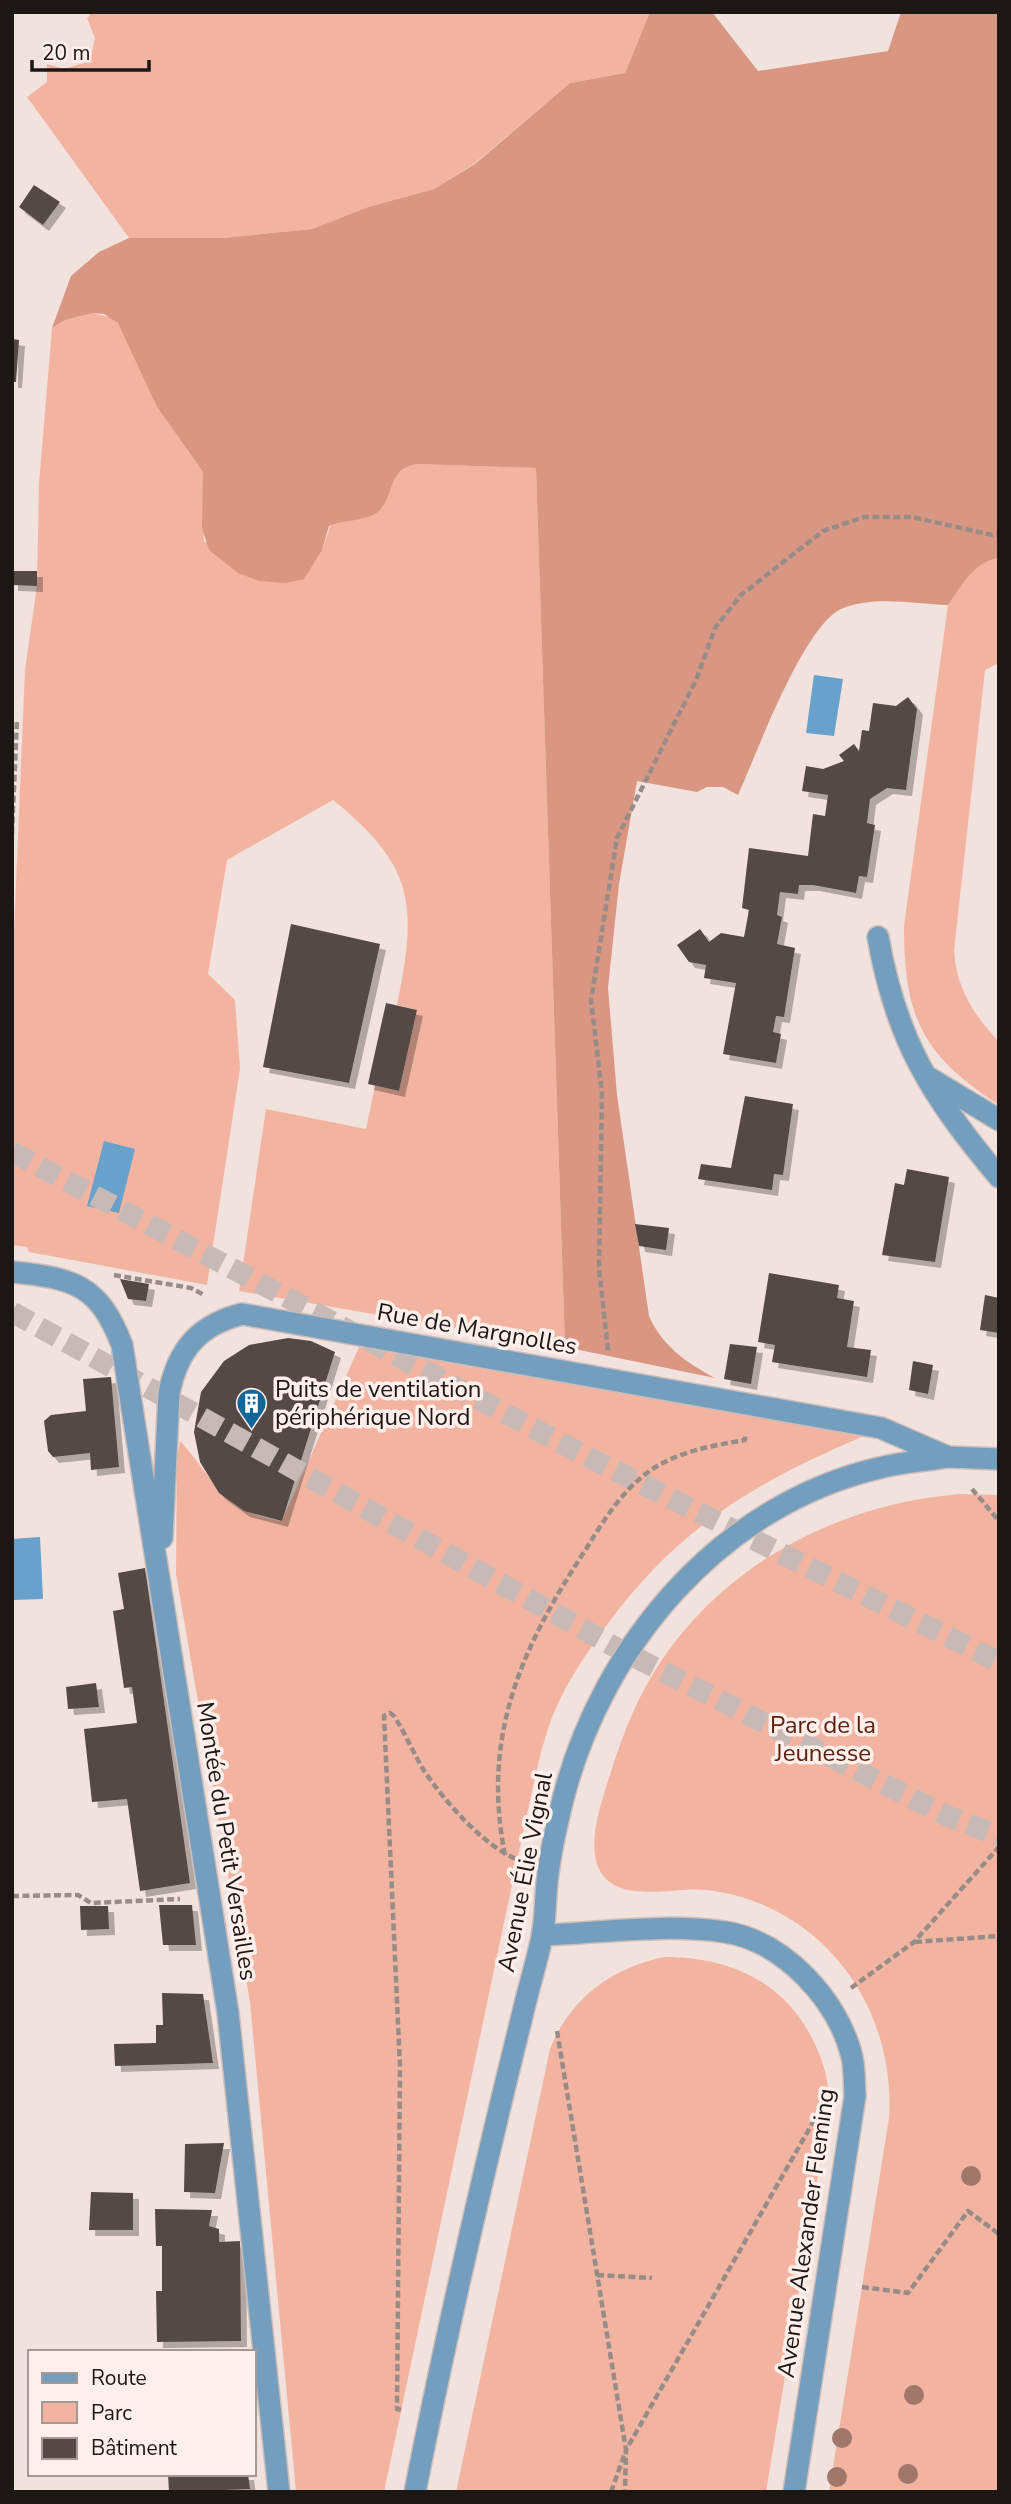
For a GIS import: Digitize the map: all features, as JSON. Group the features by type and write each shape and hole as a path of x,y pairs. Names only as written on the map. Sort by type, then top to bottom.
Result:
{"street":[{"path":"878,937 894,1006 924,1075 956,1127 999,1177"},
{"path":"924,1075 999,1120"},
{"name":"Montée du Petit Versailles","path":"12,1272 74,1283 95,1296 110,1315 122,1345 228,2013 279,2492"},
{"name":"Rue de Margnolles","path":"242,1314 881,1428 948,1457 999,1459"},
{"path":"160,1583 169,1393 173,1374 184,1352 201,1333 217,1321 242,1314"},
{"name":"Avenue Élie Vignal","path":"415,2492 429,2421 542,1935 548,1870 563,1799 590,1717 613,1672 673,1591 714,1554 764,1517 816,1490 878,1468 948,1457"},
{"name":"Avenue Alexander Fleming","path":"542,1935 689,1929 727,1933 760,1944 793,1965 828,2004 840,2024 852,2054 855,2096 794,2492"}],"path":[{"path":"611,1379 599,1268 602,1093 591,1000 617,838 696,680 715,628 741,595 780,562 823,531 864,517 912,517 992,535 999,534"},
{"path":"12,834 17,719"},
{"path":"74,1283 102,1272 191,1288 242,1314"},
{"path":"505,1856 497,1796 500,1751 519,1668 547,1610 607,1516 640,1478 680,1455 746,1440"},
{"path":"429,2421 397,2409 400,2067 384,1716 390,1713 394,1716 425,1771 441,1793 505,1856 548,1870"},
{"path":"828,2004 914,1942 999,1847"},
{"path":"12,1896 78,1895 91,1903 148,1902 209,1896"},
{"path":"914,1942 999,1936"},
{"path":"557,2031 626,2450 625,2492"},
{"path":"611,2492 626,2450 824,2102"},
{"path":"862,2287 908,2293 968,2211 999,2234"},
{"path":"597,2275 652,2278"}],"green space":[{"path":"88,12 650,12 625,73 570,83 474,164 434,189 368,207 312,229 223,238 129,238 27,97 47,82 47,64 64,69 90,61 95,38 87,18 90,16"},
{"path":"93,313 113,318 123,328 157,407 203,472 204,542 322,550 331,524 382,508 393,480 409,466 417,464 536,468 565,1347 239,1291 266,1109 366,1129 375,1086 399,1091 417,1010 397,1005 407,941 404,890 395,868 381,846 333,800 227,860 208,974 235,1000 240,1069 207,1285 29,1252 27,1247 12,1245 12,979 25,670 37,586 39,483 52,328 65,320"},
{"path":"999,558 999,663 985,670 954,951 959,978 968,1000 999,1042 999,1105 952,1069 923,1031 908,985 904,926 948,605 975,569"},
{"path":"359,1347 864,1436 785,1473 750,1493 686,1538 629,1597 594,1643 567,1686 551,1720 536,1771 384,2492 296,2492 250,2002 176,1574 177,1458 180,1441 221,1493 232,1502 244,1510 282,1521"},
{"name":"Parc de la Jeunesse","path":"960,1494 999,1495 999,2492 829,2492 889,2118 888,2076 880,2037 865,2000 843,1967 817,1938 785,1916 748,1899 707,1890 651,1892 623,1889 602,1874 597,1864 594,1840 601,1803 631,1716 643,1691 677,1640 708,1605 744,1574 782,1549 824,1528 913,1500"},
{"path":"664,1957 688,1958 732,1968 771,1988 802,2021 817,2048 826,2077 826,2127 766,2492 456,2492 550,2049 569,2015 595,1988 627,1969"}],"shaded area":[{"path":"650,12 712,12 758,71 888,51 901,12 999,12 999,558 975,569 948,605 866,602 841,609 826,620 782,693 738,795 723,787 707,787 697,792 637,781 619,884 608,988 617,1095 649,1316 654,1327 676,1353 715,1378 565,1347 536,468 417,464 408,467 397,476 385,502 376,513 329,526 322,550 304,579 286,583 259,581 238,573 209,550 202,528 203,472 157,407 118,323 104,314 93,313 65,320 52,328 71,276 99,252 129,238 223,238 312,229 368,207 434,189 475,164 570,83 625,73"}],"water":[{"path":"814,675 843,679 834,736 806,733"},
{"path":"104,1141 135,1149 119,1213 87,1206"},
{"path":"40,1537 43,1599 12,1600 12,1539"}],"building":[{"path":"34,185 60,202 43,225 19,207"},
{"path":"12,339 19,340 16,382 12,382"},
{"path":"12,571 37,571 37,586 12,585"},
{"path":"908,697 917,709 906,790 887,788 870,799 867,823 875,825 867,877 859,876 856,893 813,885 799,885 798,894 780,892 777,915 782,917 777,944 795,948 784,1017 776,1016 773,1032 781,1034 776,1063 723,1054 736,983 704,978 706,965 689,962 677,945 700,929 709,942 721,933 744,937 749,910 742,908 749,848 808,856 813,814 825,816 828,795 802,791 806,766 823,769 844,761 839,755 854,744 859,751 862,730 869,731 873,703 896,706"},
{"path":"291,924 380,944 349,1083 263,1067"},
{"path":"386,1003 417,1010 399,1091 368,1084"},
{"path":"745,1096 793,1104 783,1175 774,1174 772,1190 698,1179 701,1164 731,1168"},
{"path":"907,1169 949,1177 935,1262 882,1255 895,1183 904,1185"},
{"path":"635,1224 669,1228 666,1250 639,1246"},
{"path":"769,1273 839,1285 837,1298 854,1301 847,1347 871,1350 867,1377 772,1362 775,1345 758,1342"},
{"path":"120,1279 149,1284 146,1301 128,1299"},
{"path":"985,1295 999,1298 999,1333 980,1330"},
{"name":"Puits de ventilation périphérique Nord","path":"288,1338 311,1341 335,1352 282,1521 244,1511 219,1493 200,1462 194,1432 201,1392 224,1361 249,1345"},
{"path":"730,1344 757,1347 751,1384 724,1379"},
{"path":"913,1361 933,1365 928,1394 909,1390"},
{"path":"111,1377 119,1467 91,1470 90,1453 53,1457 48,1451 44,1421 51,1415 86,1411 83,1379"},
{"path":"145,1568 190,1883 140,1891 127,1799 92,1802 84,1729 137,1723 132,1687 124,1688 113,1611 124,1609 118,1573"},
{"path":"96,1683 99,1707 68,1709 66,1687"},
{"path":"159,1905 192,1905 196,1945 163,1945"},
{"path":"80,1906 108,1906 109,1929 81,1930"},
{"path":"162,1993 203,1994 213,2063 115,2066 114,2044 156,2043 156,2025 163,2025"},
{"path":"224,2143 215,2193 184,2192 185,2144"},
{"path":"91,2192 133,2193 133,2230 89,2230"},
{"path":"155,2209 212,2210 209,2226 219,2229 219,2242 240,2241 241,2341 157,2342 156,2291 162,2291 162,2246 156,2246"},
{"path":"168,2476 248,2476 250,2489 169,2492"}],"tunnel":[{"path":"12,1152 586,1456 999,1662"},
{"path":"12,1312 615,1647 945,1815 999,1836"}],"place":[{"name":"Puits de ventilation périphérique Nord","path":"252,1430"}]}
